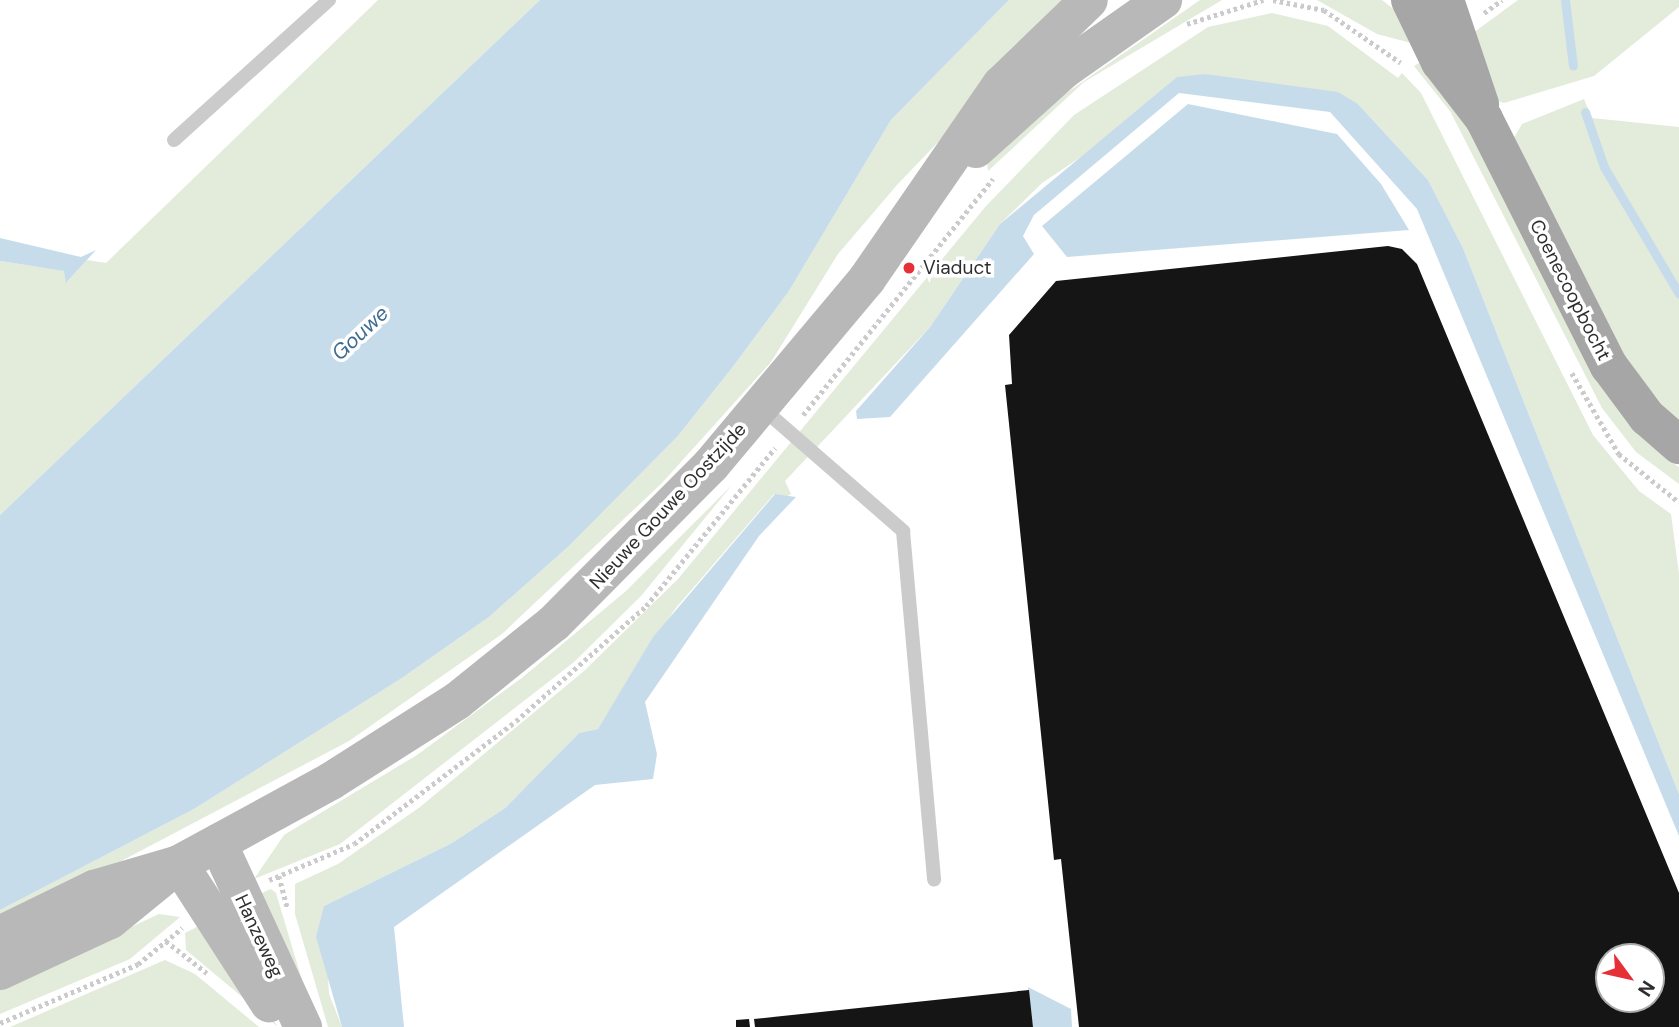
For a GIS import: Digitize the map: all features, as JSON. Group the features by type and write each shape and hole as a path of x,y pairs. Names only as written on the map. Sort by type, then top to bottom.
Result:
{"main road":[{"name":"Nieuwe Gouwe Oostzijde","path":"0,971 110,920 179,864 376,754 491,675 616,565 760,407 867,279 1001,85 1090,0"},
{"name":"Coenecoopbocht","path":"1410,0 1440,62 1484,119"},
{"name":"Coenecoopbocht","path":"1445,0 1484,119 1593,338 1636,404 1679,445"},
{"name":"Nieuwe Gouwe Oostzijde","path":"924,198 1043,86 1173,13"},
{"name":"Hanzeweg","path":"218,843 303,1027"},
{"name":"Nieuwe Gouwe Oostzijde","path":"0,935 94,890 179,864"},
{"name":"Hanzeweg","path":"179,864 284,1027"}],"lane":[{"path":"174,140 330,0"},
{"path":"760,407 903,531 934,880"}],"path":[{"path":"1173,13 1263,0"},
{"path":"1273,0 1324,10 1396,59"},
{"path":"958,223 998,173"},
{"path":"0,1023 138,964 209,913"}],"green space":[{"path":"378,0 540,0 0,515 0,261 65,271 67,282 87,260 106,263"},
{"path":"1009,0 1074,0 897,185 838,254 771,362 662,483 502,634 349,741 0,925 0,910 194,809 402,678 489,617 569,546 677,437 732,368 789,291 891,120"},
{"path":"1200,0 1222,0 1084,82 988,171 987,161 1022,124"},
{"path":"1317,0 1382,0 1401,15 1411,43 1377,34"},
{"path":"1518,0 1679,0 1679,7 1594,76 1504,103 1495,100 1469,36"},
{"path":"1272,13 1328,26 1398,78 1402,73 1421,93 1593,435 1639,491 1671,514 1679,574 1679,794 1463,248 1428,180 1358,104 1205,74 1042,183 1000,224 930,327 785,481 791,494 781,500 774,494 675,609 598,729 579,733 505,808 452,843 324,906 329,994 342,1027 328,1027 295,914 295,884 338,864 420,807 584,671 678,579 986,206 1074,115 1208,27"},
{"path":"1427,58 1664,457 1679,467 1679,484 1636,452 1602,408 1450,111 1414,66"},
{"path":"1584,99 1592,118 1679,127 1679,425 1620,353 1512,141 1522,124"},
{"path":"732,485 641,596 574,662 340,844 254,879 284,835 417,755 523,677 626,591"},
{"path":"271,889 276,893 316,1027 253,897"},
{"path":"159,914 180,917 130,959 0,1014 0,988"},
{"path":"197,927 218,945 278,1027 186,950 185,933"},
{"path":"165,960 195,974 259,1027 10,1027"}],"water":[{"name":"Gouwe","path":"540,0 1009,0 891,120 789,291 732,368 677,437 569,546 489,617 402,678 194,809 0,910 0,515"},
{"path":"1205,74 1338,92 1358,104 1428,180 1463,248 1679,794 1679,836 1417,209 1330,112 1179,93 1034,215 1023,236 1034,254 890,417 857,419 856,411 930,327 1000,224 1177,77"},
{"path":"1188,104 1337,134 1381,184 1409,230 1067,257 1042,226"},
{"path":"0,238 81,257 96,250 66,283 64,271 0,261"},
{"path":"775,494 796,497 759,536 645,702 657,754 653,779 595,785 394,927 404,1027 342,1027 316,937 324,906 452,843 505,808 579,733 598,729 653,637"},
{"path":"1028,987 1071,1009 1072,1027 1033,1027"}],"building":[{"path":"1388,246 1402,249 1417,264 1679,893 1679,1027 1079,1027 1061,859 1054,860 1005,385 1012,384 1009,335 1056,281"},
{"path":"1029,990 1033,1027 755,1027 754,1019"},
{"path":"749,1019 750,1027 736,1027 736,1020"}],"waterway":[{"path":"1565,0 1573,66"},
{"path":"1585,112 1604,167 1679,294"}],"place":[{"name":"Viaduct","path":"909,268"}]}
